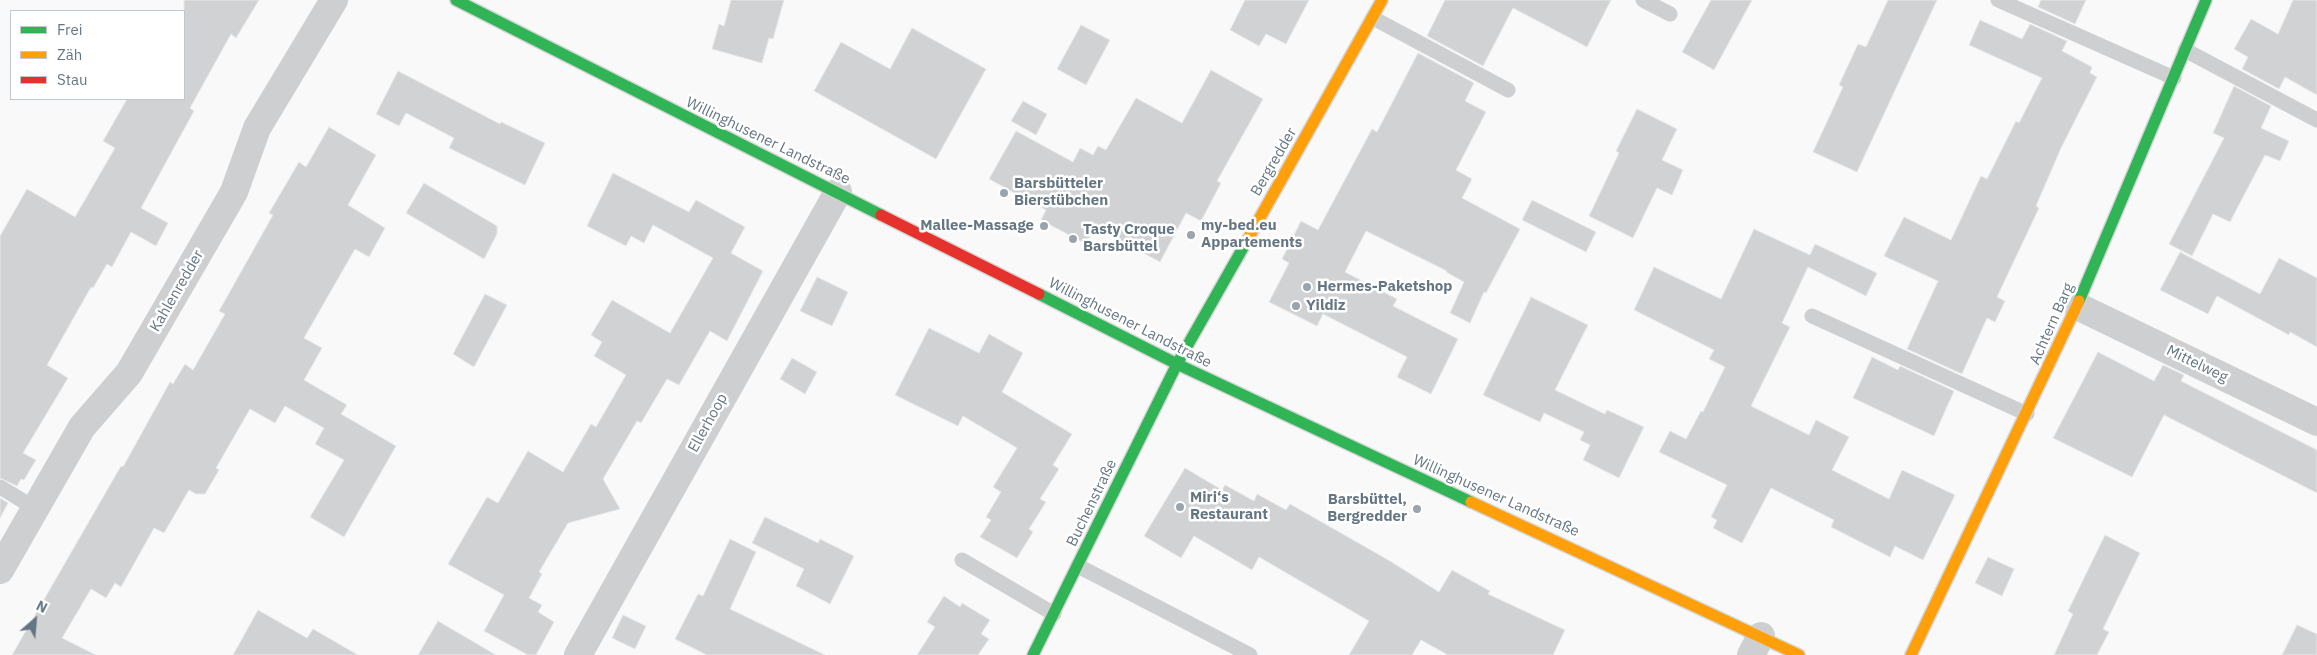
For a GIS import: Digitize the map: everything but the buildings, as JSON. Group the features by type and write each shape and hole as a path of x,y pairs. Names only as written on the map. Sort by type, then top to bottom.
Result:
{"street":[{"name":"Kahlenredder","path":"0,570 82,427 134,364 234,192 257,128 334,0"},
{"name":"Willinghusener Landstraße","path":"456,0 1177,364 1428,483 1534,529 1756,646 1799,655"},
{"name":"Bergredder","path":"1177,364 1382,0"},
{"name":"Achtern Barg","path":"1911,655 2077,306 2206,0"},
{"name":"Ellerhoop","path":"578,655 838,192"},
{"name":"Mittelweg","path":"2077,306 2317,422"},
{"name":"Buchenstraße","path":"1033,655 1177,364"}],"lane":[{"path":"1643,0 1670,14"},
{"path":"1998,0 2174,78"},
{"path":"1372,18 1508,90"},
{"path":"2185,50 2317,120"},
{"path":"1812,316 2027,414"},
{"path":"0,487 36,509"},
{"path":"962,560 1054,614"},
{"path":"1078,566 1250,655"}],"traffic: fast":[{"path":"456,0 881,215"},
{"path":"2079,301 2206,0"},
{"path":"1033,655 1177,364 1248,239"},
{"path":"1039,294 1177,364 1471,502"}],"traffic: slow":[{"path":"1248,239 1382,0"},
{"path":"1911,655 2079,301"},
{"path":"1471,502 1799,655"}],"traffic: jam":[{"path":"881,215 1039,294"}],"place":[{"name":"Barsbütteler Bierstübchen","path":"1004,193"},
{"name":"Mallee-Massage","path":"1044,226"},
{"name":"my-bed.eu Appartements","path":"1191,235"},
{"name":"Tasty Croque Barsbüttel","path":"1073,239"},
{"name":"Hermes-Paketshop","path":"1307,287"},
{"name":"Yildiz","path":"1296,306"},
{"name":"Miri‘s Restaurant","path":"1180,507"},
{"name":"Barsbüttel, Bergredder","path":"1417,509"}]}
